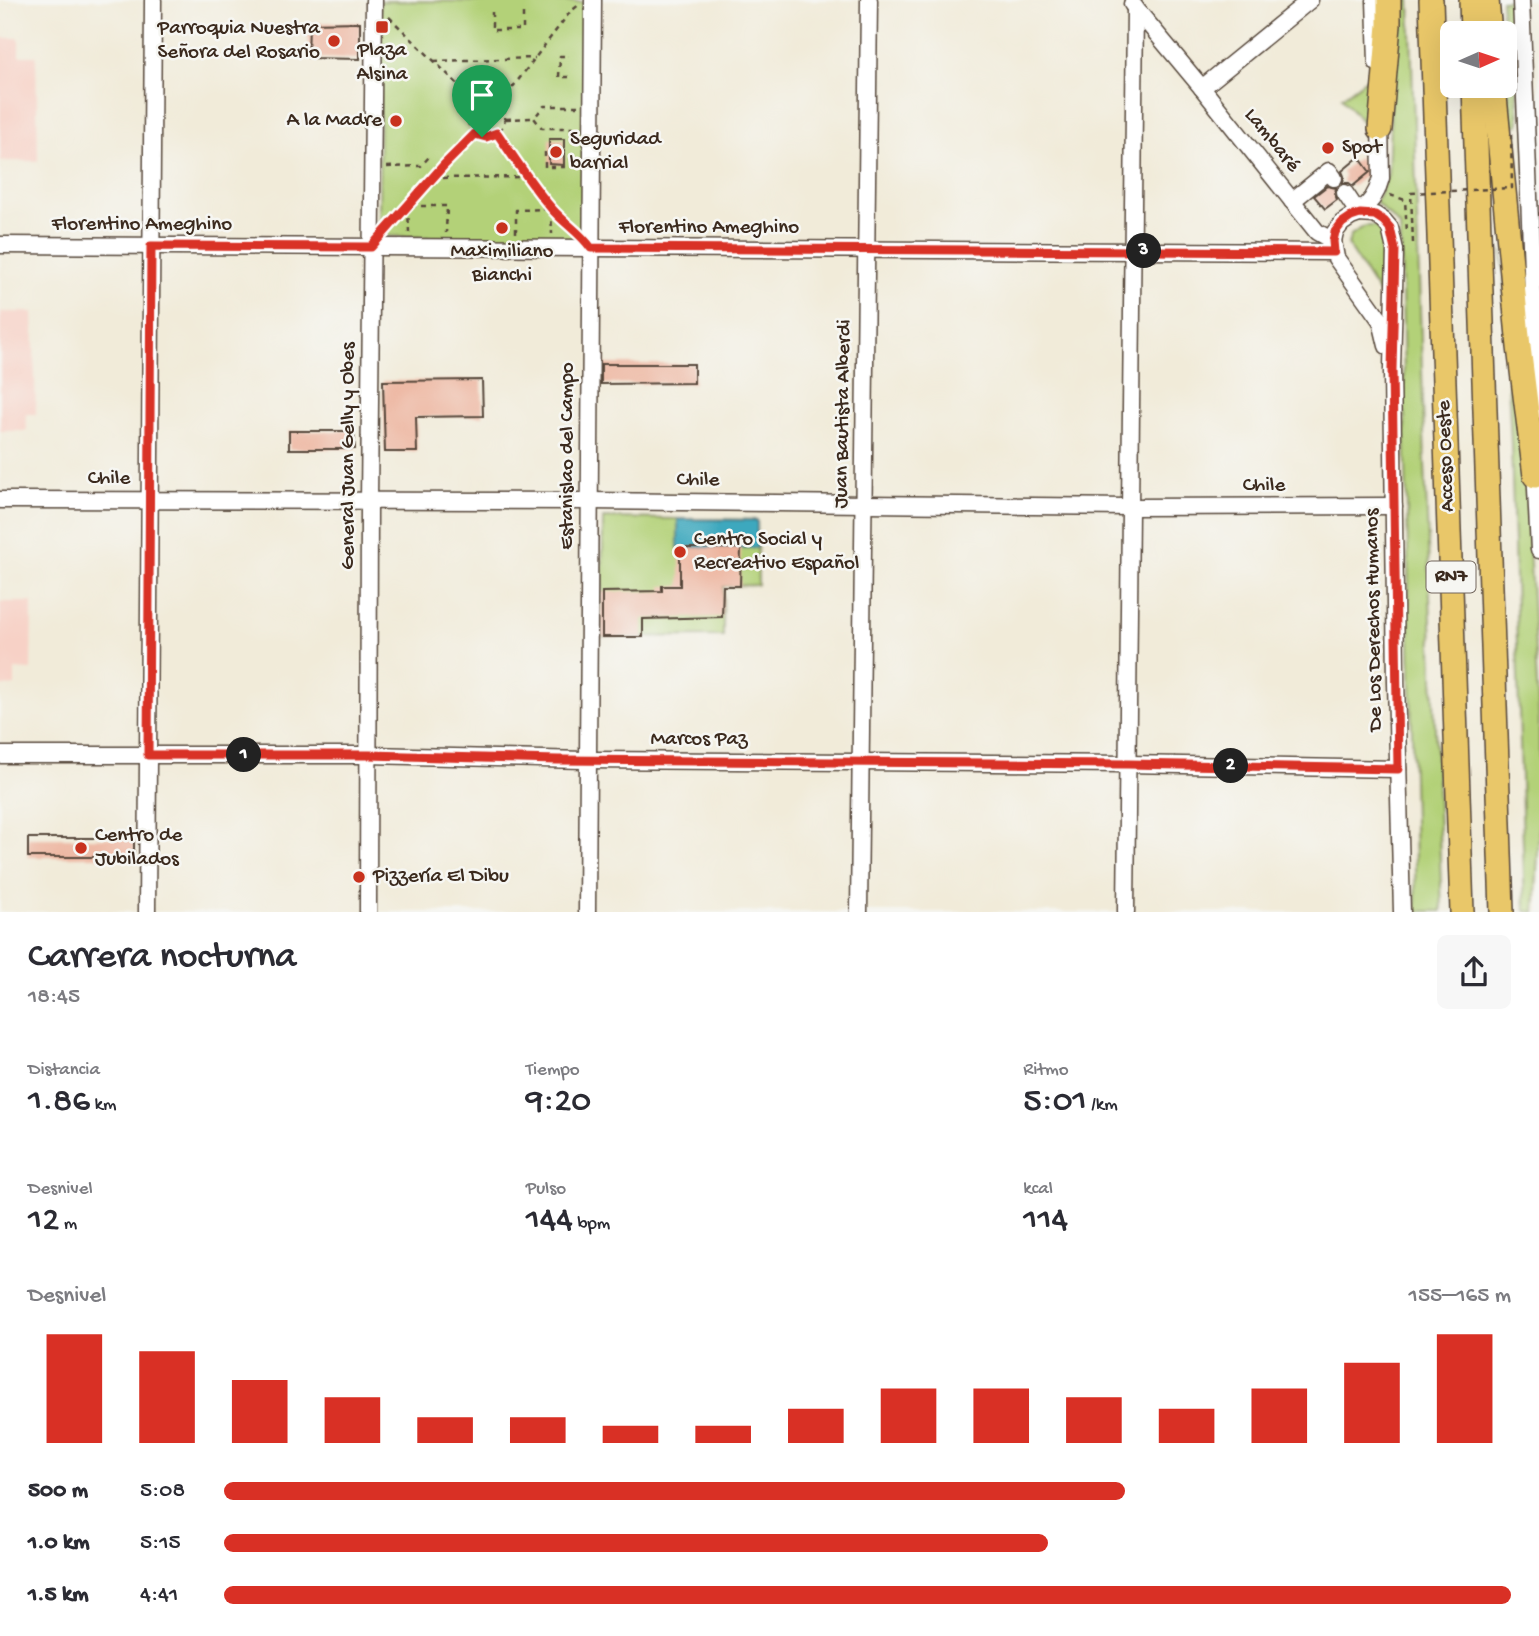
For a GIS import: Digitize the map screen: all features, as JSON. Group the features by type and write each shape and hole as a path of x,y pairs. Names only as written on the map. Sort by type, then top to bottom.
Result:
{"highway":[{"path":"1380,129 1389,0"},
{"name":"Acceso Oeste","path":"1431,0 1462,912"},
{"path":"1471,0 1472,21"},
{"path":"1487,0 1489,21"},
{"name":"Acceso Oeste","path":"1474,98 1502,912"},
{"path":"1495,98 1519,346 1535,476"}],"street":[{"path":"147,912 153,0"},
{"name":"Estanislao del Campo","path":"587,912 593,0"},
{"name":"Juan Bautista Alberdi","path":"859,912 869,0"},
{"path":"1202,88 1310,0"},
{"path":"1334,247 1335,232 1342,223 1360,214 1372,199 1381,178 1375,0"},
{"path":"1521,0 1532,76 1526,125 1537,342 1535,476 1539,550"},
{"path":"1126,912 1133,251 1132,4"},
{"name":"Lambaré","path":"1132,4 1317,232 1334,247 1336,258 1373,309"},
{"name":"General Juan Gelly y Obes","path":"368,912 371,247 379,6"},
{"path":"1526,125 1539,137"},
{"path":"1292,201 1329,171 1334,178"},
{"path":"1345,193 1360,214"},
{"name":"De Los Derechos Humanos","path":"1360,214 1375,215 1384,221 1390,228 1395,250 1392,369 1402,912"},
{"name":"Florentino Ameghino","path":"0,245 1133,251 1334,247"},
{"name":"De Los Derechos Humanos","path":"1373,309 1381,321 1392,369"},
{"name":"Chile","path":"0,500 589,501 1129,507 1394,506"},
{"name":"Marcos Paz","path":"0,755 369,755 1398,769"}],"path":[{"path":"500,104 570,12 585,0"},
{"path":"379,6 475,101"},
{"path":"492,12 492,30 523,30 523,12"},
{"path":"569,56 559,56 559,77 569,77"},
{"path":"434,61 536,58"},
{"path":"488,98 500,104 505,119 497,133 486,137 475,134 468,127 468,108 475,101 488,98"},
{"path":"505,119 534,118 544,106 592,106"},
{"path":"534,118 542,128 591,128"},
{"path":"1377,190 1405,200 1408,243 1413,243 1411,192 1512,188 1511,132"},
{"path":"497,133 551,209 587,241 591,248"},
{"path":"371,247 475,134"},
{"path":"545,152 545,167 567,167"},
{"path":"384,167 418,166 425,163 429,157"},
{"path":"433,178 528,177"},
{"path":"408,206 409,233"},
{"path":"408,206 447,206 446,233"},
{"path":"551,209 552,234"},
{"path":"516,234 516,210 551,209"}],"shaded area":[{"path":"0,38 19,38 19,56 36,56 38,161 0,161"},
{"path":"0,312 33,312 36,414 26,414 27,431 0,431"},
{"path":"0,602 32,602 31,670 15,669 15,686 0,686"}],"green space":[{"path":"1395,0 1410,0 1442,911 1416,911 1400,226 1376,203 1388,174"},
{"path":"1501,0 1513,0 1514,21 1502,21"},
{"path":"380,1 584,2 587,241 379,236"},
{"path":"1369,77 1370,132 1342,97"},
{"path":"1517,83 1519,125 1508,126 1506,98 1517,98"},
{"path":"1365,226 1376,226 1382,232 1383,300 1348,244 1351,235"},
{"path":"1502,250 1521,407 1539,720 1539,829 1535,912 1525,911 1511,444"},
{"name":"Centro Social y Recreativo Español","path":"603,518 757,520 758,585 723,586 723,636 602,637"}],"water":[{"path":"678,519 757,520 757,548 678,548"}],"building":[{"name":"Parroquia Nuestra Señora del Rosario","path":"360,22 360,59 308,58 309,23"},
{"name":"Seguridad barrial","path":"549,139 564,139 564,165 549,164"},
{"path":"1359,157 1370,172 1353,186 1343,183 1342,171"},
{"path":"1327,186 1336,188 1337,200 1325,209 1314,196"},
{"path":"601,364 694,364 694,383 601,384"},
{"path":"482,380 483,416 416,417 417,452 385,452 383,381"},
{"path":"289,431 354,431 355,449 289,449"},
{"path":"680,548 741,548 740,586 723,586 722,617 643,619 643,637 602,637 602,592 662,591 662,586 680,586"},
{"name":"Centro de Jubilados","path":"28,838 134,838 134,857 28,857"}],"place":[{"name":"Plaza Alsina","path":"382,27"},
{"name":"Parroquia Nuestra Señora del Rosario","path":"334,41"},
{"name":"A la Madre","path":"396,121"},
{"name":"Spot","path":"1328,148"},
{"name":"Seguridad barrial","path":"556,152"},
{"name":"Maximiliano Bianchi","path":"502,228"},
{"name":"Centro Social y Recreativo Español","path":"680,552"},
{"name":"Centro de Jubilados","path":"81,848"},
{"name":"Pizzería El Dibu","path":"359,877"}],"route":[{"path":"497,133 551,209 587,241 591,248 1334,252 1335,232 1351,217 1360,214 1375,215 1384,221 1390,228 1395,250 1392,369 1398,769 558,760 369,755 148,755 151,246 371,247 475,134 482,137 497,133"}]}
